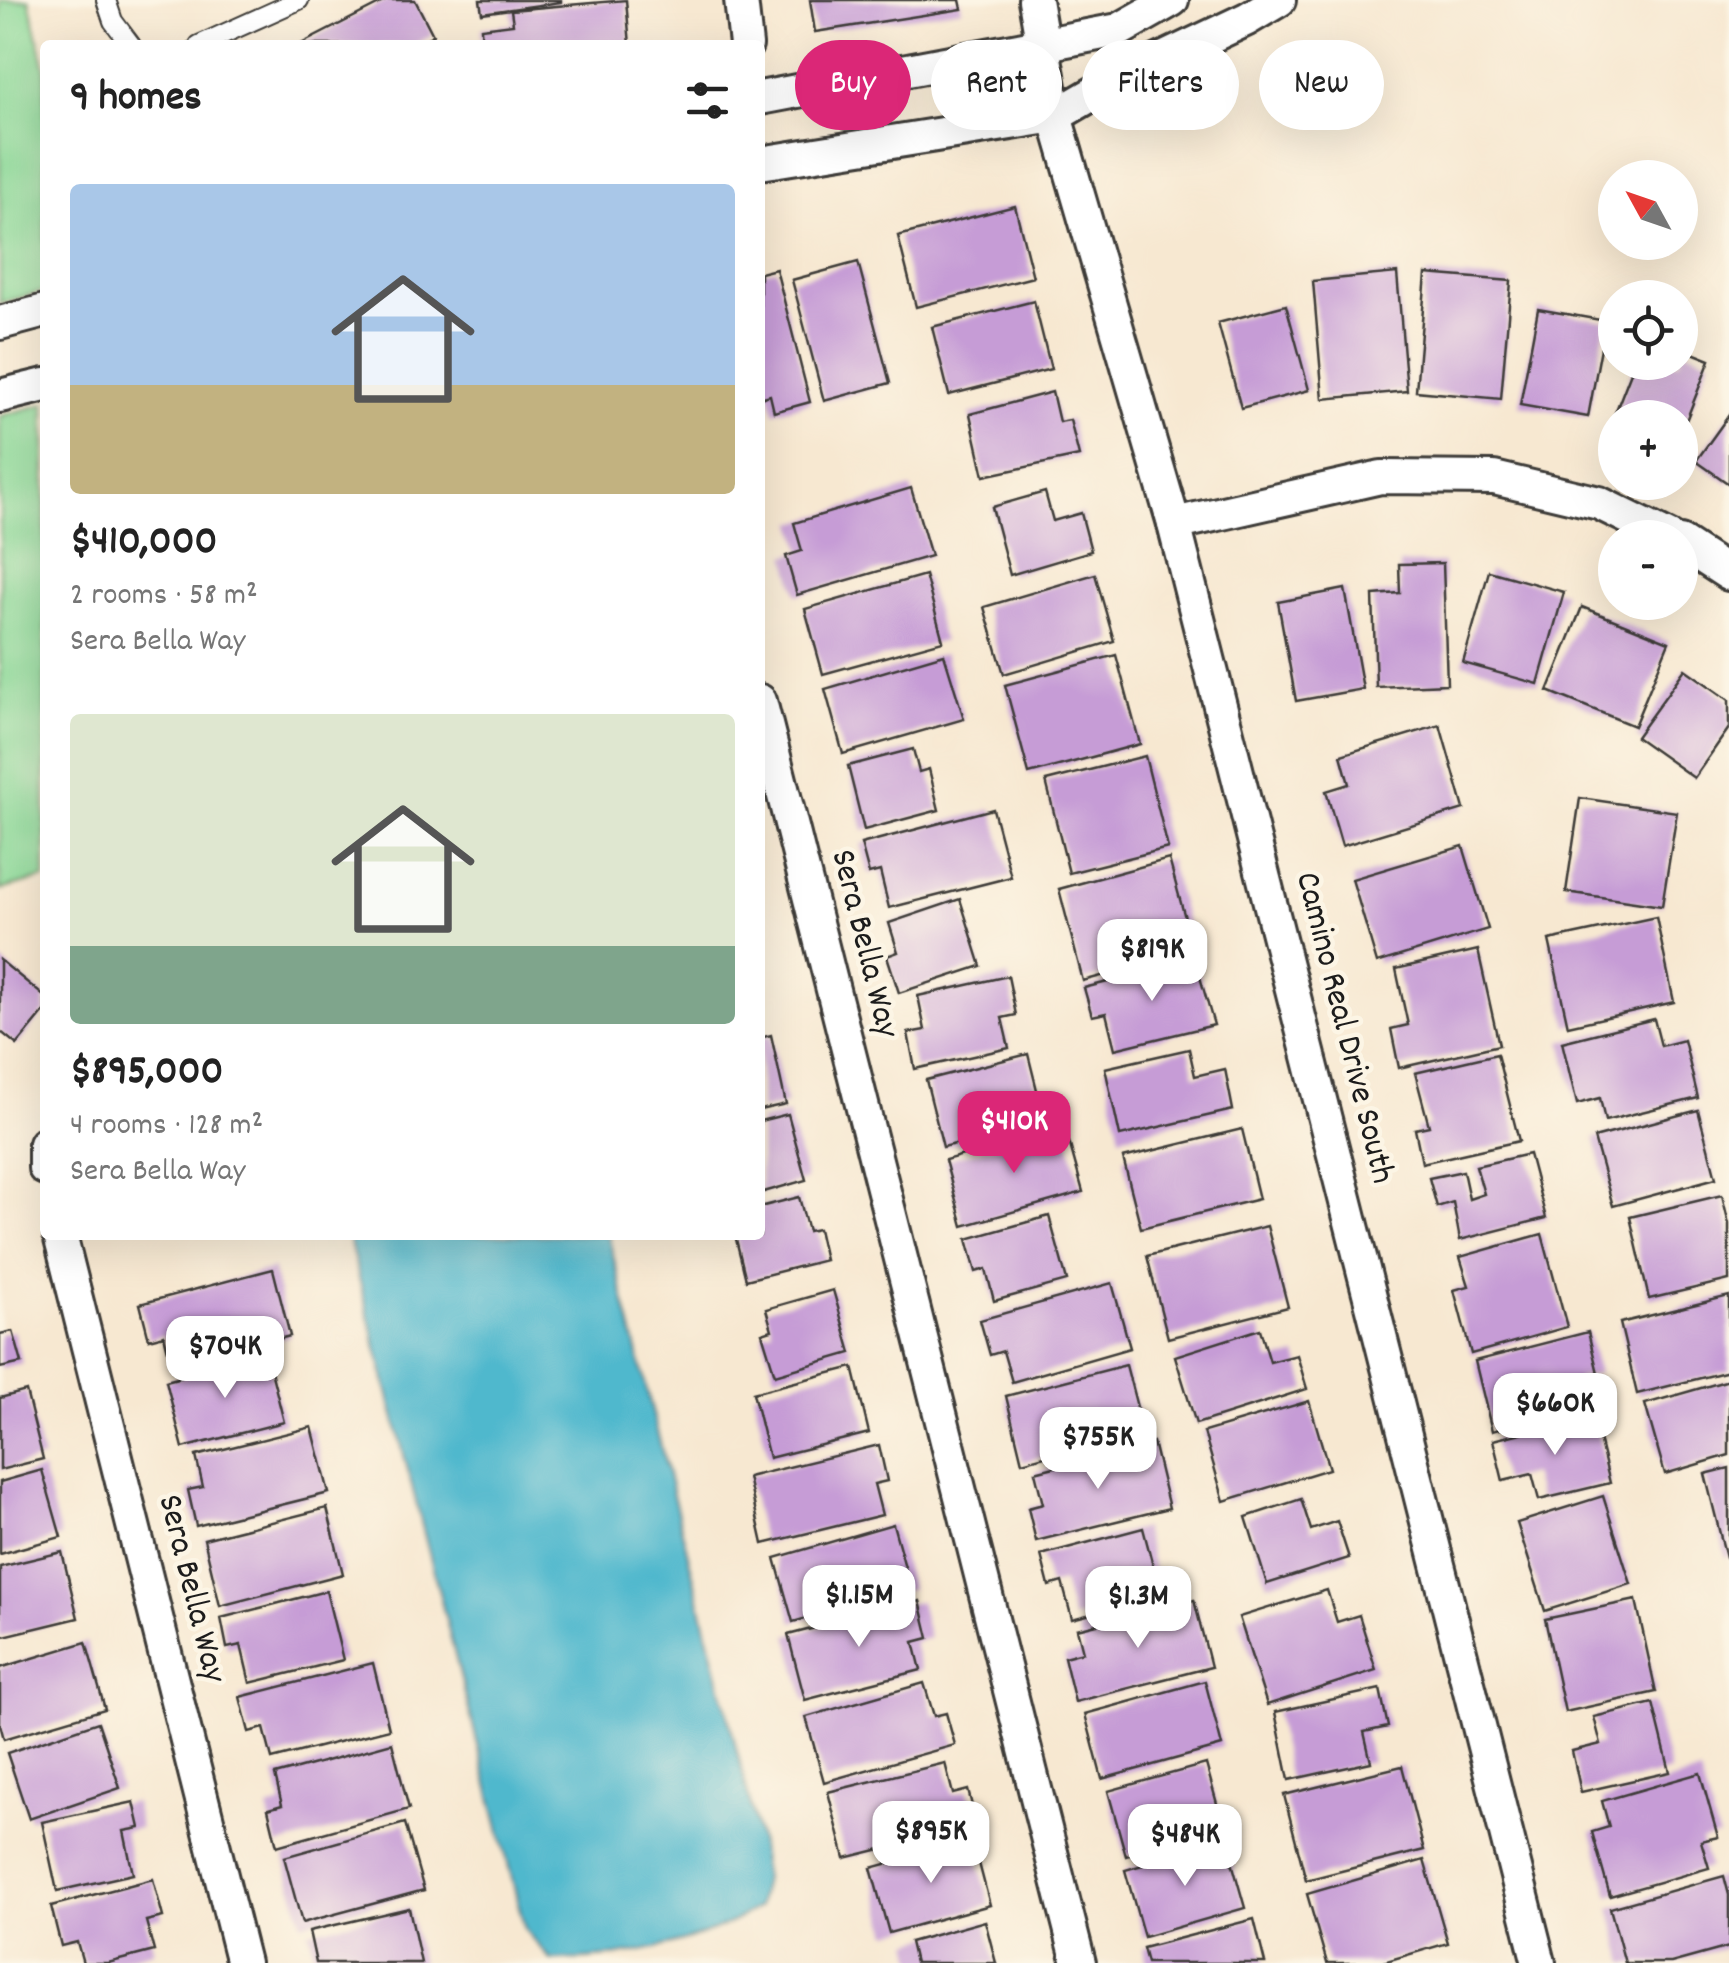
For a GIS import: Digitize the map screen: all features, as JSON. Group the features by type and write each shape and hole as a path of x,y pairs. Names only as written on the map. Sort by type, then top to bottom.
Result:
{"street":[{"path":"741,0 745,40"},
{"name":"Camino Real Drive South","path":"1035,0 1040,40"},
{"path":"1062,42 1119,30 1172,0"},
{"path":"1062,112 1280,0"},
{"path":"765,97 931,67"},
{"path":"765,162 967,130"},
{"name":"Camino Real Drive South","path":"1059,130 1174,524 1539,1963"},
{"path":"0,323 40,313"},
{"path":"0,396 40,385"},
{"path":"1174,524 1380,477 1494,478 1598,503 1633,520"},
{"path":"1698,554 1729,574"},
{"name":"Sera Bella Way","path":"765,721 1079,1963"},
{"name":"Sera Bella Way","path":"61,1240 243,1963"}],"lane":[{"path":"106,0 113,21 127,40"},
{"path":"210,40 298,0"}],"green space":[{"path":"0,0 29,0 40,47 40,292 0,303"},
{"path":"40,405 40,879 0,890 0,416"}],"water":[{"path":"349,1240 609,1240 759,1839 764,1878 758,1907 712,1931 659,1947 603,1957 551,1960 525,1930"}],"building":[{"path":"387,0 415,0 433,35 423,40 309,40"},
{"path":"480,0 561,0 561,2 482,13"},
{"path":"626,0 630,40 482,40 481,28 513,24 511,10"},
{"path":"810,0 960,0 962,9 815,32"},
{"path":"1015,206 1033,277 916,307 898,236"},
{"path":"858,262 890,383 824,401 792,280"},
{"path":"776,269 810,402 774,412 770,395 765,396 765,272"},
{"path":"1397,273 1407,391 1323,399 1313,281"},
{"path":"1426,274 1511,281 1501,399 1416,391"},
{"path":"1034,301 1051,369 949,395 932,327"},
{"path":"1286,305 1309,390 1241,408 1218,323"},
{"path":"1538,309 1598,320 1598,364 1588,417 1520,405"},
{"path":"1698,355 1710,360 1694,400 1620,400 1628,380 1698,380"},
{"path":"1052,392 1059,422 1070,420 1079,456 984,476 970,414"},
{"path":"1729,415 1729,484 1698,462"},
{"path":"911,488 931,556 797,595 786,556 802,551 794,523"},
{"path":"1045,492 1053,521 1081,513 1091,551 1010,575 992,507"},
{"path":"1443,563 1447,684 1376,687 1373,595 1400,593 1399,564"},
{"path":"1489,571 1564,592 1538,684 1463,663"},
{"path":"1095,574 1114,641 1004,674 984,607"},
{"path":"925,575 943,641 823,674 805,609"},
{"path":"1345,589 1363,689 1296,701 1278,602"},
{"path":"1582,607 1598,613 1598,620 1614,620 1669,642 1634,726 1548,691"},
{"path":"944,654 964,719 843,754 825,689"},
{"path":"1116,655 1140,744 1029,774 1005,685"},
{"path":"1685,669 1729,700 1729,728 1694,778 1636,737"},
{"path":"1440,725 1464,809 1342,846 1326,791 1349,784 1341,755"},
{"path":"913,749 919,772 929,769 939,810 864,830 848,766"},
{"path":"1145,756 1168,848 1069,873 1046,781"},
{"path":"1580,798 1677,812 1662,906 1566,892"},
{"path":"993,809 1011,877 889,908 880,871 869,874 861,844"},
{"path":"1463,846 1488,929 1377,963 1352,879"},
{"path":"1169,859 1194,951 1083,981 1059,889"},
{"path":"960,899 981,966 899,993 887,956 898,952 889,923"},
{"path":"1656,917 1674,1002 1568,1026 1549,940"},
{"path":"1478,950 1499,1045 1399,1068 1391,1029 1408,1025 1396,969"},
{"path":"0,960 40,993 40,1017 17,1045 0,1031"},
{"path":"1195,960 1214,1025 1115,1049 1106,1013 1092,1016 1084,988"},
{"path":"1008,976 1016,1015 1002,1018 1009,1048 915,1069 908,1033 925,1030 918,996"},
{"path":"1654,1019 1661,1046 1684,1040 1698,1098 1605,1121 1600,1098 1577,1104 1562,1042"},
{"path":"771,1035 786,1104 765,1109 765,1037"},
{"path":"1189,1049 1195,1076 1225,1069 1233,1110 1120,1136 1105,1068"},
{"path":"1028,1054 1045,1122 943,1147 926,1080"},
{"path":"1497,1054 1519,1141 1422,1163 1415,1129 1429,1126 1415,1073"},
{"path":"1698,1110 1716,1178 1613,1206 1594,1138"},
{"path":"788,1114 806,1180 765,1192 765,1120"},
{"path":"1065,1127 1083,1192 963,1226 945,1160"},
{"path":"1242,1129 1259,1199 1141,1228 1123,1158"},
{"path":"1529,1154 1546,1218 1460,1240 1453,1202 1437,1207 1429,1178 1463,1171 1469,1199 1484,1194 1476,1166"},
{"path":"1722,1195 1729,1224 1729,1280 1649,1299 1630,1217"},
{"path":"799,1197 808,1231 818,1229 825,1260 746,1280 736,1240 765,1240 765,1206"},
{"path":"1049,1216 1067,1281 994,1301 986,1269 976,1272 967,1239"},
{"path":"1267,1226 1288,1307 1168,1338 1147,1256"},
{"path":"1542,1234 1567,1327 1471,1354 1454,1290 1469,1286 1460,1257"},
{"path":"273,1269 290,1336 172,1367 164,1335 149,1339 140,1304"},
{"path":"1112,1283 1130,1348 1012,1382 1003,1351 990,1355 980,1320"},
{"path":"833,1290 851,1353 775,1375 762,1333 772,1330 766,1309"},
{"path":"1729,1296 1729,1371 1637,1394 1620,1323"},
{"path":"1260,1329 1270,1362 1297,1355 1307,1389 1196,1424 1175,1356"},
{"path":"13,1331 22,1363 0,1368 0,1334"},
{"path":"1588,1332 1598,1373 1578,1378 1585,1406 1492,1431 1475,1361"},
{"path":"267,1355 284,1422 183,1448 166,1381"},
{"path":"1126,1365 1143,1430 1022,1462 1006,1396"},
{"path":"853,1367 869,1433 769,1458 753,1393"},
{"path":"1729,1380 1729,1455 1665,1474 1645,1404"},
{"path":"26,1391 43,1459 0,1470 0,1398"},
{"path":"1309,1401 1329,1469 1224,1501 1204,1432"},
{"path":"1593,1415 1610,1483 1539,1500 1532,1474 1503,1481 1493,1440"},
{"path":"312,1427 329,1493 196,1526 188,1490 203,1487 196,1456"},
{"path":"1153,1442 1169,1508 1036,1541 1028,1508 1043,1504 1035,1472"},
{"path":"879,1445 887,1481 874,1484 882,1515 763,1544 748,1477"},
{"path":"1729,1468 1729,1557 1726,1558 1705,1474"},
{"path":"42,1470 61,1537 0,1554 0,1482"},
{"path":"1603,1496 1631,1584 1545,1611 1517,1523"},
{"path":"1301,1499 1311,1530 1337,1521 1349,1558 1267,1584 1246,1517"},
{"path":"327,1508 343,1574 220,1606 204,1539"},
{"path":"893,1524 911,1589 793,1622 775,1558"},
{"path":"1143,1528 1161,1596 1072,1619 1062,1582 1049,1586 1041,1555"},
{"path":"62,1552 78,1618 0,1637 0,1567"},
{"path":"1327,1590 1337,1622 1359,1615 1376,1670 1267,1705 1239,1617"},
{"path":"326,1591 343,1660 250,1683 241,1645 227,1648 221,1618"},
{"path":"1194,1600 1211,1667 1075,1702 1064,1657 1083,1652 1077,1629"},
{"path":"1636,1600 1656,1692 1565,1712 1545,1619"},
{"path":"920,1601 929,1638 914,1642 921,1670 805,1700 788,1635"},
{"path":"86,1642 105,1709 4,1739 0,1724 0,1668"},
{"path":"373,1663 389,1729 272,1759 264,1728 249,1732 240,1697"},
{"path":"1205,1681 1222,1746 1102,1779 1085,1714"},
{"path":"924,1683 934,1716 946,1713 955,1745 824,1782 806,1717"},
{"path":"1380,1689 1388,1727 1364,1732 1371,1762 1289,1780 1275,1712"},
{"path":"1653,1703 1670,1772 1581,1792 1572,1751 1601,1744 1594,1717"},
{"path":"98,1722 120,1788 29,1819 7,1753"},
{"path":"392,1743 409,1809 277,1846 268,1809 282,1805 275,1775"},
{"path":"945,1763 953,1794 968,1790 977,1825 845,1858 828,1792"},
{"path":"1206,1764 1224,1829 1126,1856 1108,1791"},
{"path":"1402,1766 1424,1850 1306,1880 1284,1795"},
{"path":"1700,1773 1718,1837 1701,1841 1709,1868 1610,1896 1592,1832 1609,1827 1602,1801"},
{"path":"134,1802 140,1828 124,1831 133,1874 57,1891 42,1822"},
{"path":"405,1823 424,1890 302,1923 284,1857"},
{"path":"973,1840 990,1905 889,1933 871,1868"},
{"path":"1226,1841 1245,1908 1144,1937 1125,1870"},
{"path":"1424,1860 1448,1943 1380,1963 1327,1963 1307,1894"},
{"path":"1724,1876 1729,1895 1729,1947 1671,1963 1625,1963 1610,1908"},
{"path":"153,1879 163,1917 146,1921 154,1951 108,1963 83,1963 77,1942 61,1946 51,1906"},
{"path":"409,1908 421,1963 316,1963 309,1931"},
{"path":"1254,1919 1265,1963 1147,1963 1143,1948"},
{"path":"985,1921 996,1963 915,1963 910,1942"}]}
